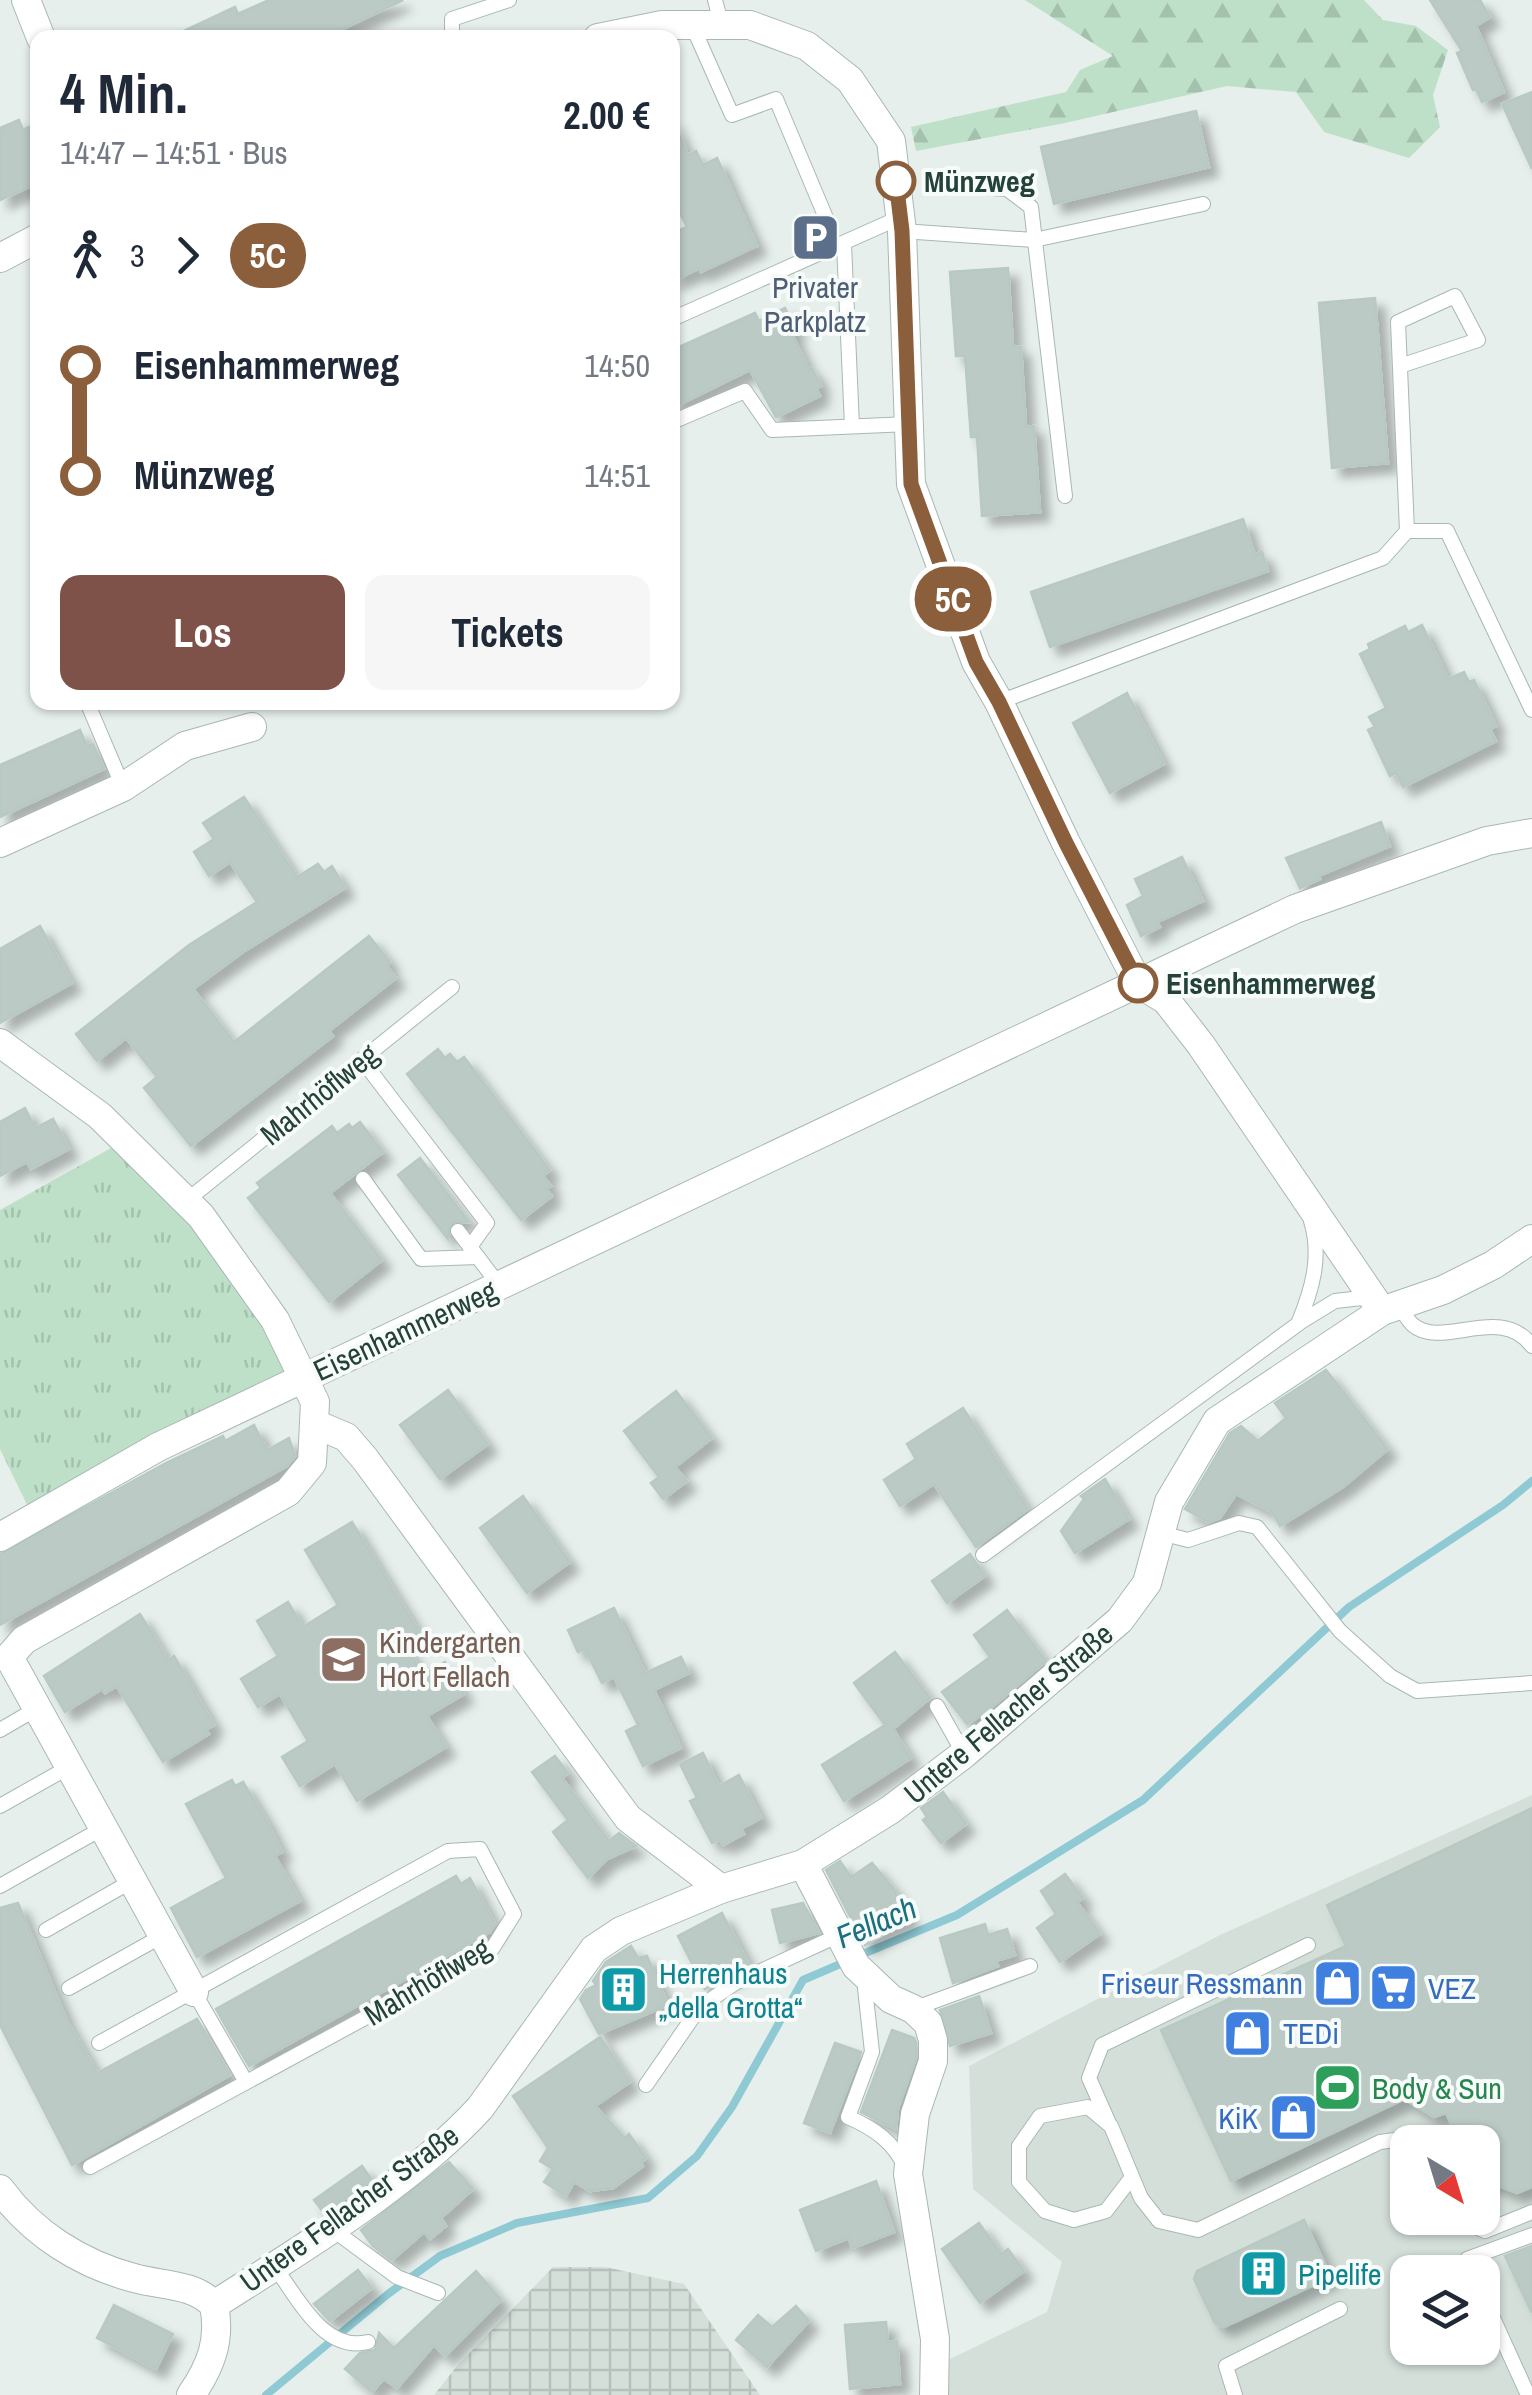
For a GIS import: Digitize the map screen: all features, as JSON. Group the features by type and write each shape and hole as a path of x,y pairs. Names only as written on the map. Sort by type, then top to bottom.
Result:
{"street":[{"path":"26,0 39,30"},
{"path":"637,30 692,24 718,11 808,46 850,80 891,141 902,224 911,484 976,662 1138,983 1166,1000 1306,1201 1384,1304"},
{"path":"0,258 30,242"},
{"path":"0,843 123,787 185,746 252,727"},
{"name":"Eisenhammerweg","path":"0,1537 158,1447 1295,909 1488,841 1532,833"},
{"path":"0,1043 100,1116 202,1216 275,1320 315,1402 312,1463 288,1492 3,1654 194,1992"},
{"name":"Untere Fellacher Straße","path":"214,2304 331,2228 464,2126 594,1949 621,1931 721,1889 803,1864 890,1810 964,1754 1120,1620 1147,1582 1169,1502 1217,1421 1384,1304 1443,1290 1493,1266 1532,1240"},
{"path":"314,1424 346,1437 364,1459 628,1818 721,1889"},
{"path":"803,1864 850,1956 891,1999 912,2009 928,2023 934,2040 933,2061 913,2128 908,2174 935,2338 934,2395"},
{"path":"0,2190 14,2208 58,2247 131,2278 191,2289 214,2304 218,2324 215,2349 205,2375 191,2395"}],"lane":[{"path":"452,30 452,20 510,0"},
{"path":"692,24 732,115 776,99 829,224"},
{"path":"944,185 1007,189 1032,206 1066,496"},
{"path":"680,316 844,244 902,224 1034,240 1203,204"},
{"path":"844,244 852,426"},
{"path":"999,702 1383,558 1407,531 1398,322 1455,296 1478,340 1400,366"},
{"path":"680,418 745,390 772,430 909,424"},
{"path":"1407,531 1446,531 1532,710"},
{"path":"90,710 123,787"},
{"name":"Mahrhöflweg","path":"186,1201 452,987"},
{"path":"362,1060 487,1223 474,1252"},
{"path":"364,1179 422,1259 474,1252"},
{"path":"1298,1324 1311,1291 1317,1256 1306,1201"},
{"path":"458,1231 500,1285"},
{"path":"983,1555 1335,1301 1384,1304 1413,1326 1426,1330 1488,1326 1516,1330 1532,1346"},
{"path":"1516,1330 1532,1320"},
{"path":"1161,1532 1188,1540 1239,1522 1258,1527 1340,1631 1390,1676 1417,1691 1532,1683"},
{"path":"937,1706 964,1754"},
{"path":"0,1730 36,1709"},
{"path":"0,1806 68,1767"},
{"path":"0,1886 102,1828"},
{"name":"Mahrhöflweg","path":"90,2167 492,1949 514,1914 480,1850 448,1850 99,2043"},
{"path":"46,1930 132,1882"},
{"path":"69,1988 162,1936"},
{"path":"1308,1945 1102,2046 1089,2078 1140,2198 1159,2220 1198,2230 1380,2142 1390,2141"},
{"path":"646,2085 700,2007 735,1982 850,1956 872,2052 848,2117 892,2145 908,2174"},
{"path":"912,2009 1030,1966"},
{"path":"194,1992 246,2082"},
{"path":"1110,2126 1088,2107 1040,2116 1019,2146 1019,2182 1044,2211 1074,2220 1106,2211 1132,2178"},
{"path":"1500,2225 1532,2212"},
{"path":"331,2228 397,2277 438,2293"},
{"path":"1478,2255 1532,2235"},
{"path":"274,2266 324,2332 341,2342 368,2342"},
{"path":"1235,2395 1226,2366 1340,2309"},
{"path":"1500,2334 1528,2395"}],"shaded area":[{"path":"1532,1795 1532,2395 941,2395 944,2362 1047,2312 1062,2262 973,2189 969,2066 1220,1935"},
{"path":"553,2267 605,2267 684,2284 760,2395 434,2395"}],"green space":[{"path":"1025,0 1364,0 1383,20 1416,26 1448,50 1433,95 1440,127 1409,158 1324,132 1296,92 1227,86 1065,123 916,151 911,127 1066,92 1080,70 1113,56"},
{"path":"120,1143 197,1220 293,1375 30,1511 0,1449 0,1210"}],"building":[{"path":"269,0 403,0 341,30 186,30 235,7 238,14"},
{"path":"1430,0 1480,0 1490,17 1476,26 1504,92 1482,102 1457,53 1462,51"},
{"path":"1532,92 1532,169 1502,104"},
{"path":"1196,111 1209,167 1054,204 1041,147"},
{"path":"19,120 23,130 30,127 30,187 0,200 0,128"},
{"path":"680,136 688,155 696,151 703,165 717,158 757,246 701,272 700,268 680,277 680,230 687,227 680,213"},
{"path":"1008,268 1013,347 1021,347 1026,427 1034,426 1040,512 982,516 977,437 971,437 965,356 956,356 950,272"},
{"path":"1375,298 1388,463 1332,468 1319,303"},
{"path":"785,308 796,330 791,332 821,386 816,388 820,396 776,417 750,370 680,404 680,346 755,313 759,321"},
{"path":"1243,519 1255,555 1262,552 1268,571 1050,647 1031,592"},
{"path":"1422,625 1448,679 1464,672 1469,682 1474,680 1496,726 1490,729 1496,741 1403,787 1396,773 1390,776 1368,730 1375,727 1369,717 1386,708 1360,654 1370,649 1368,644 1405,626 1408,632"},
{"path":"1127,693 1164,764 1110,793 1073,723"},
{"path":"80,730 87,746 93,744 104,769 0,817 0,765"},
{"path":"244,797 297,877 318,864 324,872 332,866 345,888 243,952 193,989 234,1042 369,936 390,962 386,965 396,978 329,1031 333,1036 191,1146 144,1088 157,1077 126,1038 97,1061 76,1034 189,945 257,902 230,862 209,876 194,852 214,839 203,823"},
{"path":"1381,822 1390,846 1318,876 1320,879 1300,888 1286,858"},
{"path":"1182,857 1203,901 1157,922 1160,927 1141,936 1127,905 1143,896 1135,879"},
{"path":"40,926 72,983 0,1023 0,949"},
{"path":"438,1049 445,1058 450,1054 457,1062 464,1057 550,1170 543,1176 551,1186 546,1189 552,1196 521,1220 407,1074"},
{"path":"25,1108 35,1128 53,1119 69,1149 31,1169 27,1162 0,1176 0,1122"},
{"path":"360,1122 383,1152 330,1193 382,1260 329,1302 248,1198 261,1188 257,1183 332,1126 337,1133"},
{"path":"420,1158 469,1222 451,1223 448,1239 398,1175"},
{"path":"1326,1370 1388,1449 1343,1487 1280,1526 1272,1512 1236,1494 1220,1518 1208,1522 1185,1509 1230,1433 1241,1426 1258,1441 1286,1418 1275,1403"},
{"path":"448,1390 488,1444 440,1479 400,1425"},
{"path":"676,1391 712,1438 675,1467 687,1481 663,1499 651,1483 659,1477 624,1431"},
{"path":"963,1408 1028,1509 976,1547 934,1484 900,1506 884,1480 916,1459 907,1444"},
{"path":"254,1425 267,1450 289,1438 295,1456 287,1466 0,1625 0,1554 166,1463 223,1436 225,1441"},
{"path":"1105,1479 1129,1519 1075,1553 1061,1531 1084,1499 1081,1496"},
{"path":"523,1496 570,1562 527,1593 480,1528"},
{"name":"Kindergarten Hort Fellach","path":"352,1522 419,1632 403,1641 423,1675 445,1662 464,1694 427,1716 446,1747 357,1801 335,1764 300,1786 282,1757 308,1741 280,1694 258,1707 241,1679 278,1656 257,1621 288,1602 303,1627 338,1605 305,1550"},
{"path":"970,1554 985,1576 947,1603 932,1581"},
{"path":"614,1608 645,1673 681,1657 689,1673 654,1690 681,1748 643,1766 626,1731 638,1725 614,1677 602,1683 585,1649 578,1652 568,1630"},
{"path":"1007,1610 1046,1661 967,1724 942,1692 990,1657 974,1635"},
{"path":"140,1614 168,1660 174,1656 214,1725 206,1730 209,1734 163,1762 117,1686 105,1693 102,1689 65,1712 44,1676"},
{"path":"895,1652 930,1698 893,1729 911,1758 844,1801 822,1765 885,1725 854,1683"},
{"path":"703,1753 719,1786 739,1775 761,1818 741,1829 744,1834 723,1845 720,1839 712,1843 690,1801 697,1798 680,1764"},
{"path":"555,1756 568,1773 562,1778 609,1841 619,1833 636,1846 607,1859 588,1878 553,1832 568,1820 532,1772"},
{"path":"232,1780 235,1786 243,1782 266,1820 282,1852 275,1856 300,1901 197,1957 171,1908 226,1878 186,1804"},
{"path":"943,1792 966,1824 941,1843 923,1820 927,1817 921,1808"},
{"name":"VEZ","path":"1532,1808 1532,2187 1517,2193 1500,2187 1500,2125 1452,2125 1446,2113 1434,2117 1404,2099 1231,2181 1161,2030 1346,1946 1327,1905"},
{"path":"840,1861 851,1877 872,1863 893,1888 910,1919 865,1945 826,1870"},
{"path":"1065,1874 1083,1898 1077,1902 1100,1934 1060,1962 1037,1928 1056,1914 1041,1891"},
{"path":"456,1876 461,1884 470,1878 495,1924 490,1932 249,2066 216,2009"},
{"path":"18,1903 68,2023 97,2073 197,2019 230,2075 72,2165 0,2025 0,1908"},
{"path":"803,1903 819,1933 780,1943 772,1910"},
{"path":"722,1913 749,1965 705,1989 678,1936"},
{"path":"985,1924 988,1935 1007,1929 1015,1955 996,1961 998,1966 953,1983 940,1938"},
{"name":"Herrenhaus „della Grotta“","path":"631,1946 638,1958 647,1956 668,2005 599,2034 580,1999 596,1985 593,1981 606,1962"},
{"path":"979,1996 991,2033 950,2046 940,2010"},
{"path":"892,2030 914,2038 916,2043 916,2058 898,2108 896,2129 861,2112"},
{"path":"600,2037 630,2082 595,2106 625,2138 629,2134 646,2158 640,2163 643,2166 613,2188 590,2191 574,2182 566,2196 544,2182 553,2169 540,2161 548,2148 513,2096"},
{"path":"835,2043 861,2052 830,2133 804,2123"},
{"path":"449,2162 473,2189 441,2218 446,2226 430,2239 424,2232 392,2260 373,2246 361,2230"},
{"path":"362,2166 372,2180 324,2213 314,2200"},
{"path":"876,2181 894,2232 852,2248 849,2238 816,2251 800,2210"},
{"name":"Pipelife","path":"1304,2220 1331,2277 1224,2327 1215,2323 1194,2279 1197,2271"},
{"path":"979,2223 1001,2254 1008,2249 1024,2271 980,2303 942,2249"},
{"path":"1532,2246 1532,2313 1505,2256"},
{"path":"358,2270 372,2288 330,2321 314,2304"},
{"path":"476,2271 501,2300 445,2356 434,2345 397,2388 384,2379 372,2392 345,2369 360,2353 375,2350 379,2333 394,2348"},
{"path":"114,2305 173,2334 156,2369 97,2338"},
{"path":"796,2306 809,2321 767,2367 736,2340 758,2315 772,2327"},
{"path":"886,2322 888,2342 897,2341 900,2384 850,2389 845,2325"}],"waterway":[{"name":"Fellach","path":"858,1956 957,1915 1143,1800 1349,1607 1503,1505 1532,1481"},
{"name":"Fellach","path":"266,2395 440,2256 517,2223 648,2198 697,2156 732,2107 803,1980 845,1962"}],"bus line":[{"name":"5C","path":"896,181 902,231 911,484 976,662 1138,983"}],"place":[{"name":"Münzweg","path":"896,181"},
{"name":"Privater Parkplatz","path":"815,238"},
{"name":"Eisenhammerweg","path":"1138,983"},
{"name":"Kindergarten Hort Fellach","path":"344,1659"},
{"name":"Friseur Ressmann","path":"1338,1983"},
{"name":"VEZ","path":"1393,1988"},
{"name":"Herrenhaus „della Grotta“","path":"624,1990"},
{"name":"TEDi","path":"1248,2033"},
{"name":"Body & Sun","path":"1337,2088"},
{"name":"KiK","path":"1293,2118"},
{"name":"Pipelife","path":"1263,2274"}]}
